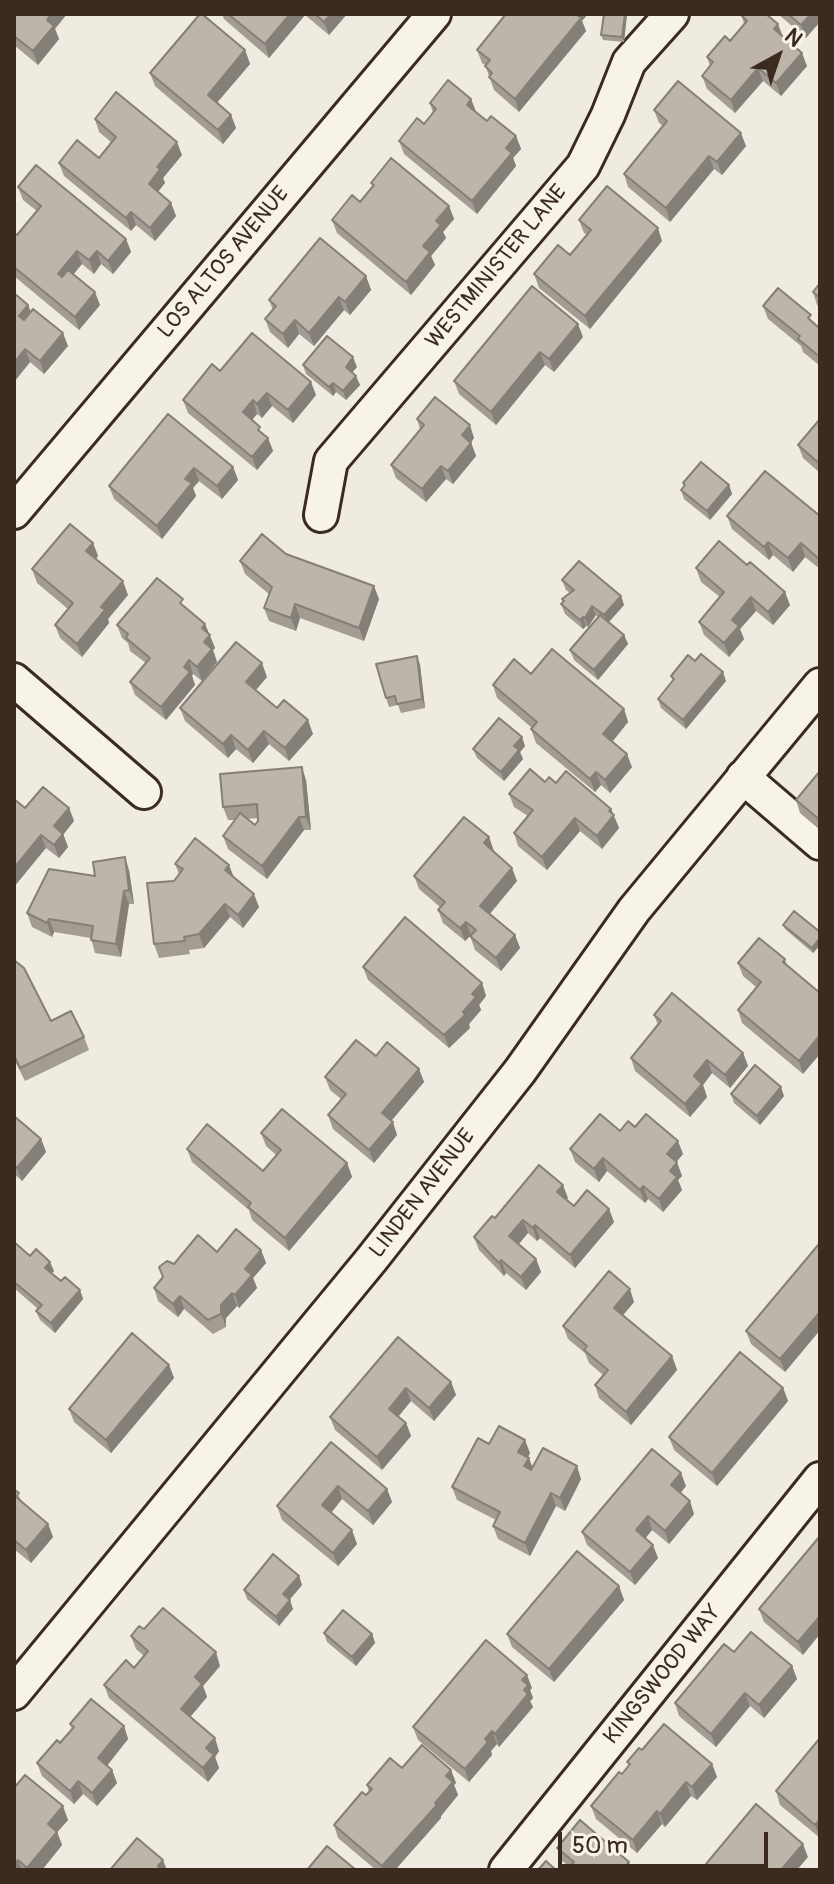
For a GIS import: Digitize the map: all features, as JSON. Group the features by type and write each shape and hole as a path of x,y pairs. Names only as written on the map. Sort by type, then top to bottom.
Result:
{"street":[{"name":"LOS ALTOS AVENUE","path":"14,512 434,14"},
{"name":"WESTMINISTER LANE","path":"321,515 331,461 583,166 629,62 672,14"},
{"path":"14,680 144,792"},
{"name":"LINDEN AVENUE","path":"14,1693 371,1260 520,1071 634,910 820,685"},
{"path":"743,777 820,843"},
{"name":"KINGSWOOD WAY","path":"506,1870 820,1479"}],"building":[{"path":"14,14 51,14 47,20 54,26 33,51 14,36"},
{"path":"200,14 245,50 208,95 231,115 218,130 150,73"},
{"path":"228,14 290,14 265,44"},
{"path":"315,14 331,14 324,22"},
{"path":"506,14 576,14 581,18 515,99 489,77 492,73 485,66 490,60 477,50"},
{"path":"604,14 625,14 622,37 601,35"},
{"path":"766,14 778,24 774,29 802,53 776,83 758,68 731,100 702,76 713,62 707,57 725,36 730,41 747,21 742,16"},
{"path":"788,14 811,14 801,25"},
{"path":"448,80 471,99 467,105 487,121 491,116 516,136 506,148 512,153 472,201 399,141 417,118 424,124 436,109 430,103"},
{"path":"678,81 741,133 717,162 709,156 666,208 624,174 667,121 654,110"},
{"path":"116,92 177,142 157,167 160,169 149,184 171,203 150,228 131,212 126,218 59,163 77,140 99,158 116,137 95,119"},
{"path":"391,158 449,206 436,221 441,225 423,246 430,252 406,282 332,220 352,195 360,202"},
{"path":"36,165 126,239 108,261 97,251 89,260 77,251 58,274 62,277 68,270 95,292 75,317 14,267 14,233 17,235 41,206 18,187"},
{"path":"607,186 658,228 585,316 534,274 558,245 570,255 591,230 579,220"},
{"path":"320,238 366,276 345,302 339,297 309,333 295,320 283,334 265,319 276,306 269,300"},
{"path":"820,283 820,298 813,292"},
{"path":"532,286 578,324 549,359 540,352 491,412 454,381"},
{"path":"778,288 811,315 808,318 818,327 820,325 820,357 763,306"},
{"path":"14,293 28,305 19,316 24,320 33,309 63,333 40,361 25,349 14,363"},
{"path":"252,333 311,382 288,410 267,393 257,404 253,400 243,412 268,438 252,457 183,400 212,364 220,371"},
{"path":"327,336 353,357 346,367 356,376 343,391 333,383 329,387 303,365"},
{"path":"435,397 470,425 462,435 471,443 448,471 441,466 422,489 391,465 424,425 417,419"},
{"path":"168,414 233,467 217,486 194,468 185,479 192,483 157,526 109,486"},
{"path":"820,419 820,464 798,445"},
{"path":"701,462 729,485 707,511 681,490 685,485 683,483"},
{"path":"765,471 820,516 818,558 801,543 788,558 768,542 764,547 727,516"},
{"path":"70,524 93,543 86,551 123,581 101,607 105,610 77,644 55,625 73,603 32,569"},
{"path":"262,534 286,554 374,586 359,628 295,604 291,618 264,608 272,587 240,561"},
{"path":"719,541 785,592 768,612 751,597 732,620 739,626 724,643 699,622 724,592 696,568"},
{"path":"579,561 621,596 604,615 592,606 585,618 580,620 561,604 562,599 574,590 562,580"},
{"path":"157,578 183,599 180,603 205,624 202,628 210,635 204,642 212,649 197,667 189,660 184,667 190,672 161,707 130,682 150,658 126,638 128,634 117,625"},
{"path":"600,615 624,635 594,670 570,650"},
{"path":"236,642 262,663 246,682 277,708 284,700 308,720 285,748 264,731 248,750 231,735 223,744 180,708"},
{"path":"552,649 624,709 603,734 627,754 605,780 596,772 590,779 531,729 537,722 493,685 514,659 531,674"},
{"path":"701,654 723,672 683,720 658,699 688,655 695,661"},
{"path":"417,656 422,699 397,704 395,696 386,698 376,664"},
{"path":"499,718 522,737 514,746 519,750 501,772 473,749"},
{"path":"302,767 306,817 299,817 262,866 223,836 240,813 255,825 258,821 257,804 223,807 220,774"},
{"path":"530,769 545,782 549,777 556,783 566,771 614,815 597,836 575,818 542,857 514,833 533,810 509,794"},
{"path":"820,771 820,820 796,800"},
{"path":"43,787 69,808 54,826 63,834 54,845 41,835 14,868 14,799 25,808"},
{"path":"464,817 489,837 484,843 512,868 480,906 515,935 496,958 470,936 476,930 466,922 460,928 438,910 445,902 414,876"},
{"path":"195,838 229,865 225,870 254,894 238,915 225,904 199,934 184,937 185,941 154,944 147,883 174,881 183,869 175,864"},
{"path":"125,857 129,890 124,891 116,944 91,940 93,926 49,919 47,923 27,913 49,869 95,876 93,862"},
{"path":"794,911 820,932 820,938 812,948 783,925"},
{"path":"405,917 482,983 472,994 476,997 463,1012 465,1015 444,1035 363,967"},
{"path":"759,938 820,993 820,1035 799,1061 738,1010 761,982 738,963"},
{"path":"14,960 24,968 51,1021 71,1011 84,1037 20,1068 14,1055"},
{"path":"672,993 743,1053 725,1075 707,1060 694,1076 702,1084 685,1104 631,1058 661,1021 654,1015"},
{"path":"356,1040 376,1056 387,1042 419,1069 382,1113 393,1122 369,1150 328,1115 346,1094 325,1077"},
{"path":"755,1065 781,1087 757,1116 731,1094"},
{"path":"282,1109 347,1163 285,1238 248,1207 251,1203 187,1149 207,1124 263,1171 281,1150 261,1133"},
{"path":"600,1114 620,1131 628,1121 635,1127 646,1114 678,1141 667,1154 677,1162 670,1171 677,1177 659,1199 643,1186 640,1190 603,1158 594,1169 570,1149"},
{"path":"14,1116 41,1139 17,1168 14,1165"},
{"path":"539,1165 563,1185 557,1192 574,1206 587,1190 609,1209 570,1255 535,1225 533,1228 523,1220 509,1236 536,1259 521,1277 501,1260 499,1263 474,1237 492,1216 495,1218"},
{"path":"236,1229 261,1250 245,1269 252,1275 235,1295 232,1293 221,1305 221,1314 208,1320 180,1296 173,1304 154,1288 163,1277 159,1267 167,1261 174,1264 198,1235 217,1252"},
{"path":"14,1242 30,1256 36,1249 50,1262 45,1268 61,1281 65,1277 80,1290 51,1323 36,1311 42,1305 14,1282"},
{"path":"819,1244 820,1312 780,1359 746,1331"},
{"path":"609,1271 630,1289 614,1308 672,1356 626,1412 595,1385 608,1370 584,1350 587,1346 563,1326"},
{"path":"132,1333 169,1365 106,1440 69,1409"},
{"path":"398,1337 451,1382 429,1408 406,1388 389,1409 406,1423 377,1457 330,1417"},
{"path":"740,1352 783,1388 712,1473 669,1437"},
{"path":"499,1426 525,1440 518,1452 529,1458 524,1466 531,1470 543,1448 577,1466 560,1498 551,1493 525,1543 493,1526 500,1512 452,1487 478,1438 489,1444"},
{"path":"331,1442 387,1489 368,1511 338,1486 322,1505 352,1530 333,1553 277,1506"},
{"path":"652,1449 681,1473 671,1485 690,1501 665,1531 648,1516 636,1530 653,1545 630,1572 582,1532"},
{"path":"14,1489 19,1493 16,1497 48,1524 26,1550 14,1540"},
{"path":"820,1536 820,1616 798,1642 759,1609"},
{"path":"577,1551 619,1586 549,1669 507,1634"},
{"path":"273,1554 299,1576 283,1594 290,1600 276,1617 244,1590"},
{"path":"163,1608 216,1652 195,1677 202,1684 181,1709 215,1738 206,1748 214,1755 203,1768 104,1685 126,1660 134,1668 148,1651 131,1636 139,1626 144,1629"},
{"path":"343,1610 372,1634 352,1657 324,1633"},
{"path":"751,1632 792,1666 759,1705 745,1693 711,1734 675,1703 724,1644 734,1652"},
{"path":"486,1640 527,1675 522,1680 528,1685 524,1690 528,1694 495,1734 492,1731 485,1739 488,1742 465,1769 413,1727"},
{"path":"91,1699 124,1726 98,1758 112,1770 92,1793 78,1781 70,1791 37,1763 57,1740 60,1743 74,1727 70,1724"},
{"path":"664,1724 712,1764 692,1787 686,1782 633,1840 591,1806 619,1772 622,1774 639,1748 642,1750"},
{"path":"820,1738 820,1819 815,1825 776,1791"},
{"path":"422,1745 451,1770 446,1776 453,1782 435,1803 437,1805 382,1866 334,1825 362,1792 366,1795 372,1789 367,1785 390,1758 402,1768"},
{"path":"25,1775 63,1806 48,1824 57,1832 27,1868 18,1860 14,1865 14,1788"},
{"path":"756,1804 803,1844 781,1870 701,1870"},
{"path":"580,1820 629,1862 622,1870 567,1870 574,1862 557,1848"},
{"path":"137,1838 163,1860 158,1866 162,1870 110,1870"},
{"path":"327,1846 356,1870 307,1870"},
{"path":"546,1861 556,1870 538,1870"}]}
